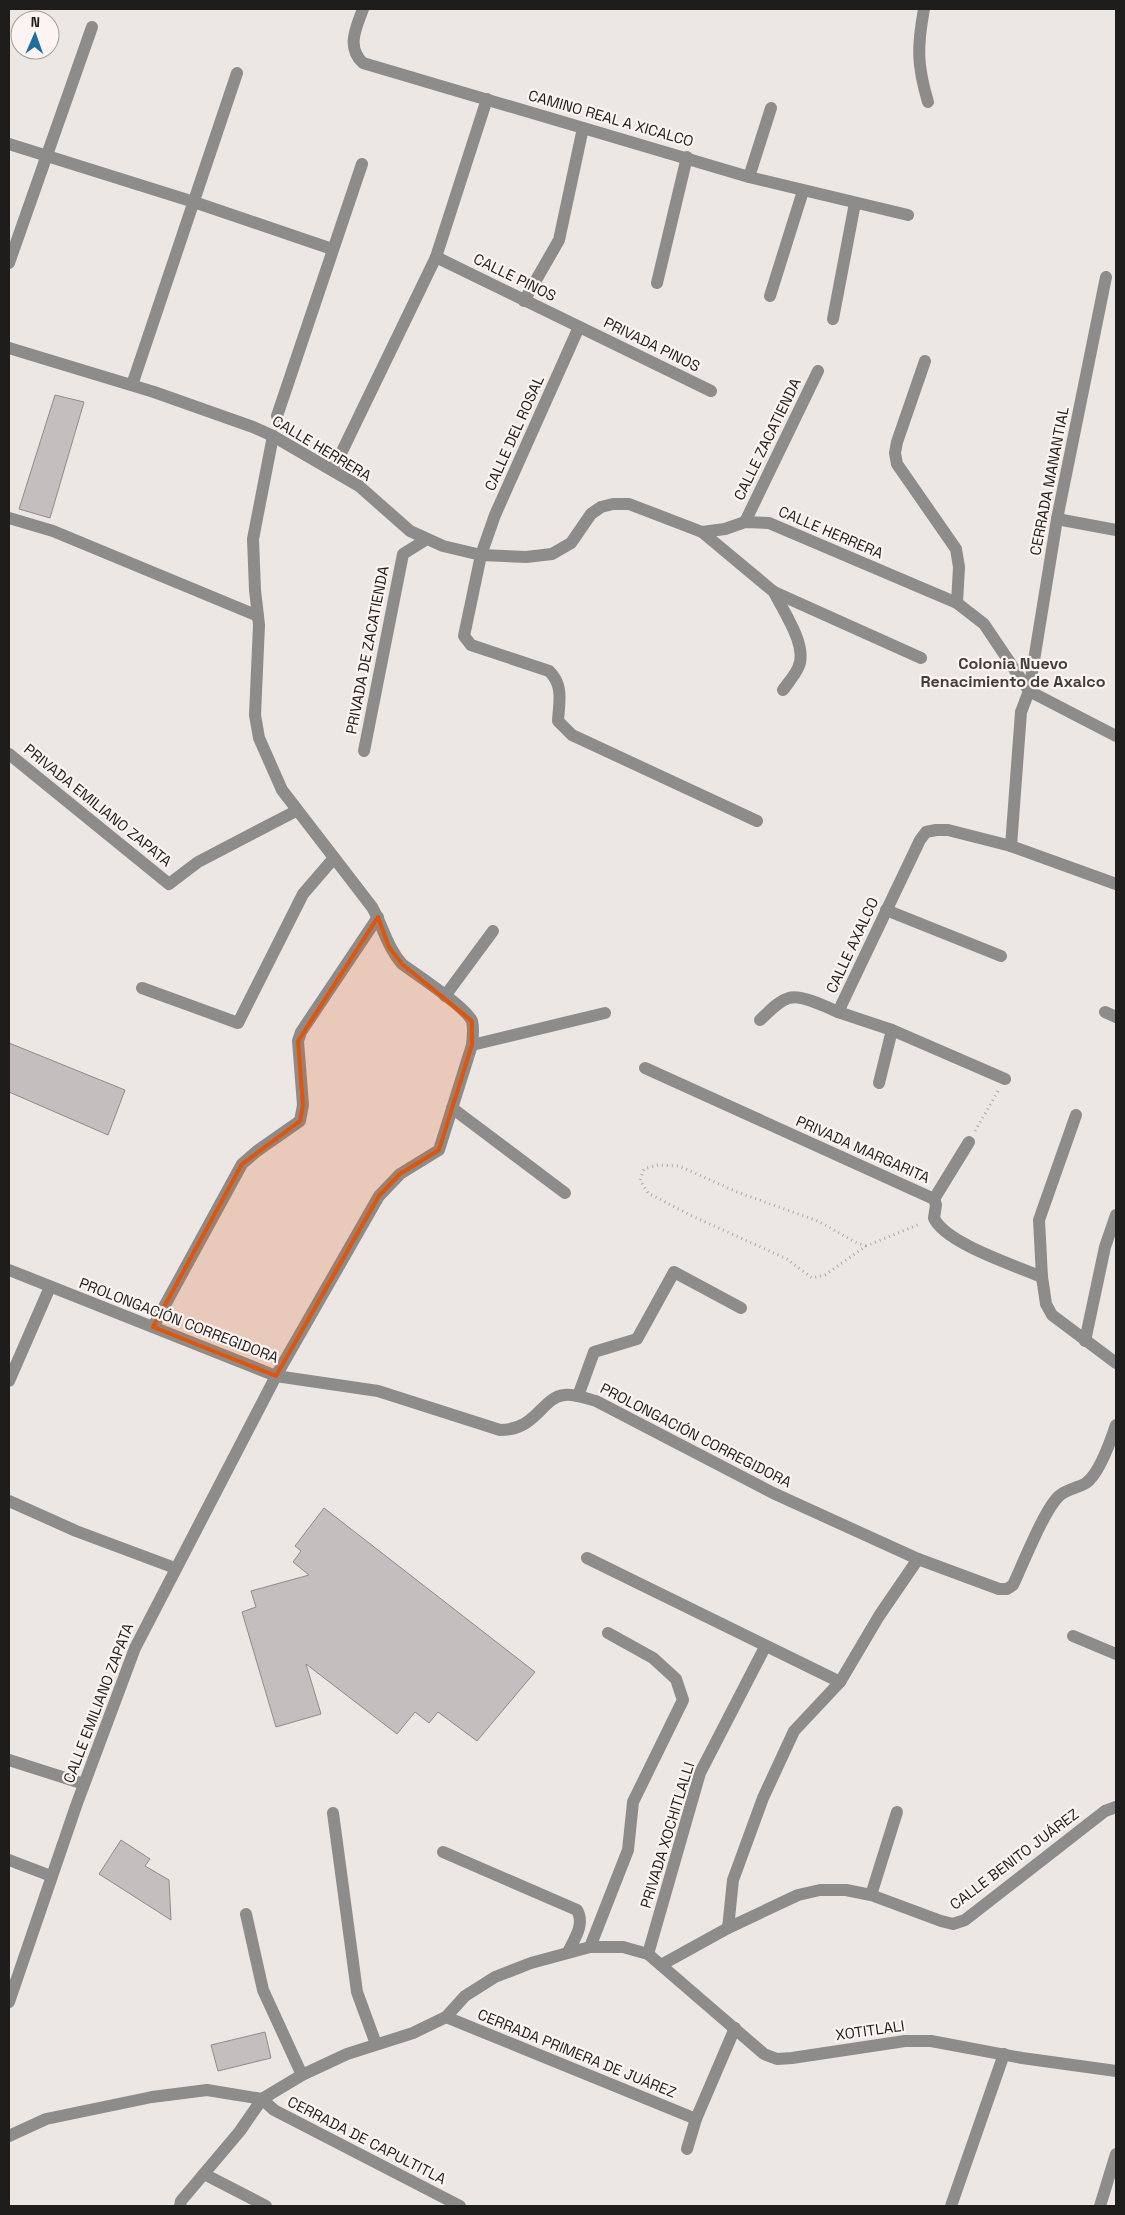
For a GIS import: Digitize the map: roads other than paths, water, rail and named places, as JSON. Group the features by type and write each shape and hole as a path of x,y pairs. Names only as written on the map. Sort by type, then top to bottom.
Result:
{"street":[{"name":"CAMINO REAL A XICALCO","path":"364,9 354,35 353,47 356,56 363,63 749,176 803,191 908,215"},
{"path":"924,9 918,42 918,58 928,102"},
{"path":"9,262 92,27"},
{"path":"132,385 237,73"},
{"path":"333,470 436,257 487,99"},
{"path":"749,176 771,108"},
{"path":"524,300 559,240 583,128"},
{"path":"9,144 46,154 194,202 332,249"},
{"path":"657,282 687,157"},
{"path":"277,416 362,164"},
{"path":"770,296 803,191"},
{"path":"833,319 855,203"},
{"name":"CALLE PINOS","path":"436,257 580,327"},
{"name":"CERRADA MANANTIAL","path":"1011,846 1021,712 1029,691 1057,519 1106,278"},
{"name":"PRIVADA PINOS","path":"580,327 711,391"},
{"name":"CALLE DEL ROSAL","path":"580,327 495,514 481,555 464,636 471,645 549,671 556,677 560,686 558,721 572,735 757,821"},
{"name":"CALLE HERRERA","path":"9,348 132,385 253,427 273,436 359,486 410,531 443,546 481,555 526,557 552,554 571,543 592,514 601,507 613,504 629,504 702,532 726,529 745,522 769,523 957,603 984,624 1029,691 1116,736"},
{"path":"925,361 897,442 895,453 897,464 956,550 959,567 957,603"},
{"name":"CALLE ZACATIENDA","path":"745,522 818,371"},
{"path":"273,436 253,539 258,616 258,668 255,714 259,738 282,790 378,917 394,954 402,964 464,1010 472,1021 472,1045 452,1108 565,1193"},
{"path":"9,518 53,531 258,616"},
{"path":"1057,519 1116,530"},
{"path":"702,532 774,592 921,658"},
{"name":"PRIVADA DE ZACATIENDA","path":"364,751 403,554 427,539"},
{"path":"774,592 800,645 802,655 799,667 783,690"},
{"name":"PRIVADA EMILIANO ZAPATA","path":"9,754 169,884 198,862 296,811"},
{"name":"CALLE AXALCO","path":"1005,1079 892,1030 838,1012 920,840 926,832 948,830 1011,846"},
{"path":"1011,846 1116,884"},
{"path":"142,988 238,1023 303,894 334,858"},
{"path":"886,910 1002,956"},
{"path":"153,1327 242,1164 256,1150 300,1121 303,1105 298,1041 301,1032 378,917"},
{"path":"445,996 493,931"},
{"path":"760,1020 783,1000 790,997 799,998 838,1012"},
{"path":"472,1045 605,1013"},
{"path":"879,1083 892,1030"},
{"name":"PRIVADA MARGARITA","path":"645,1068 934,1199 936,1205 934,1218 941,1230 962,1243 1042,1277"},
{"name":"CALLE EMILIANO ZAPATA","path":"9,2002 51,1876 134,1648 276,1376 379,1196 400,1174 439,1150 452,1108"},
{"path":"1076,1115 1040,1220 1042,1277 1046,1304 1052,1315 1116,1364"},
{"path":"934,1199 969,1142"},
{"path":"1085,1341 1106,1247 1116,1215"},
{"name":"PROLONGACIÓN CORREGIDORA","path":"9,1270 276,1376 378,1391 500,1430 512,1430 526,1425 554,1400 564,1394 596,1401 772,1493 918,1559 992,1588 1008,1588 1013,1585 1048,1510 1058,1496 1086,1483 1094,1474 1114,1440 1116,1425"},
{"path":"578,1396 594,1352 637,1339 674,1272 741,1308"},
{"path":"9,1381 50,1287"},
{"path":"9,1501 76,1531 175,1568"},
{"path":"587,1558 765,1647 840,1682"},
{"path":"728,1928 733,1880 763,1798 794,1731 840,1682 879,1616 918,1559"},
{"path":"590,1947 628,1850 633,1802 683,1700 676,1679 653,1658 608,1633"},
{"path":"1073,1636 1116,1654"},
{"name":"PRIVADA XOCHITLALLI","path":"648,1954 700,1773 765,1647"},
{"path":"9,1760 84,1784"},
{"name":"CALLE BENITO JUÁREZ","path":"661,1964 728,1928 798,1895 820,1890 846,1890 871,1895 905,1906 940,1921 953,1924 964,1920 1105,1811 1116,1807"},
{"path":"871,1895 897,1812"},
{"path":"333,1813 358,1992 376,2044"},
{"path":"443,1852 577,1910 581,1916 581,1925 568,1952"},
{"path":"9,1860 51,1876"},
{"path":"246,1914 263,1990 302,2075"},
{"path":"180,2206 181,2201 240,2130 262,2098 302,2075 347,2054 413,2033 446,2018 465,1996 495,1977 531,1963 590,1947 623,1948 648,1954 661,1964"},
{"name":"XOTITLALI","path":"661,1964 713,2012 735,2028 764,2054 777,2059 905,2041 931,2041 1116,2071"},
{"name":"CERRADA PRIMERA DE JUÁREZ","path":"446,2018 696,2119"},
{"path":"686,2149 696,2119 735,2028"},
{"path":"951,2206 1004,2054"},
{"path":"9,2136 46,2119 152,2097 207,2090 262,2098"},
{"name":"CERRADA DE CAPULTITLA","path":"262,2098 274,2110 460,2206"},
{"path":"1100,2206 1112,2183 1116,2154"},
{"path":"204,2174 266,2206"}],"district":[{"name":"Colonia Nuevo Renacimiento de Axalco","path":"1013,672"}]}
